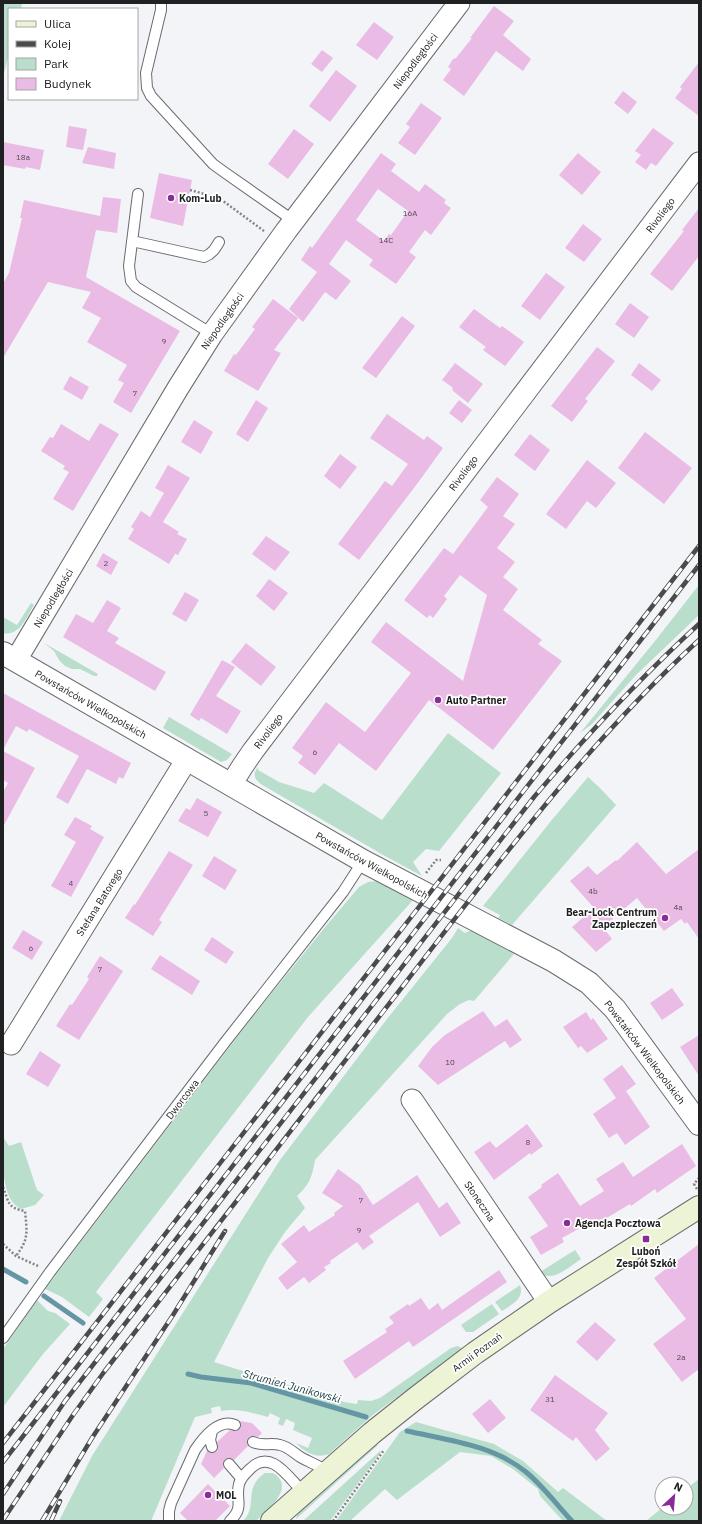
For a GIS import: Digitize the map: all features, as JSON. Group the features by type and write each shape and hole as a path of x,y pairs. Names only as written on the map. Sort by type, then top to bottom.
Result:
{"main road":[{"name":"Armii Poznań","path":"276,1520 303,1492 416,1398 475,1353 698,1198"}],"street":[{"name":"Niepodległości","path":"10,657 212,334 294,221 459,3"},
{"name":"Rivoliego","path":"231,785 253,751 699,163"},
{"name":"Powstańców Wielkopolskich","path":"10,657 363,861 554,961 589,983 615,1010 699,1124"},
{"name":"Stefana Batorego","path":"11,1044 186,759"},
{"name":"Słoneczna","path":"412,1100 549,1302"}],"lane":[{"path":"161,3 161,10 146,73 147,88 151,96 213,164 294,221"},
{"path":"138,194 128,266 131,281 136,287 212,334"},
{"path":"132,241 204,257 210,255 219,242"},
{"name":"Dworcowa","path":"3,1338 50,1272 226,1041 343,892 363,861"},
{"path":"170,1521 169,1511 171,1503 199,1443 212,1431 224,1423 235,1425"},
{"path":"212,1431 210,1440 212,1447"},
{"path":"253,1442 260,1445 276,1444 287,1447 298,1456 320,1466 327,1472"},
{"path":"230,1521 239,1507 238,1488 241,1478 258,1462 265,1460 278,1466 303,1492"},
{"path":"228,1464 241,1478"}],"path":[{"path":"190,190 219,198 267,233"},
{"path":"424,878 436,860 441,860"},
{"path":"698,1198 694,1184 699,1178"},
{"path":"3,1187 9,1203 14,1210 25,1211 28,1232 22,1247 16,1256"},
{"path":"3,1244 16,1256 50,1272"},
{"path":"333,1521 386,1448"}],"green space":[{"path":"3,3 22,3 21,8 8,8 8,58 3,77"},
{"path":"699,585 699,615 636,675 592,724 580,733 651,646"},
{"path":"31,603 34,605 22,625 14,632 3,633 3,617 17,625"},
{"path":"44,643 98,674 97,676 80,669 72,669 65,666 59,660 54,651"},
{"path":"169,717 232,754 227,760 221,762 163,728"},
{"path":"448,733 501,773 439,851 426,849 413,862 422,876 264,786 255,778 255,773 258,767 258,770 279,782 314,793 324,783 382,820"},
{"path":"588,777 616,805 512,925 498,918 500,915 483,906"},
{"path":"377,881 413,900 308,1017 96,1292 103,1299 89,1317 62,1297 45,1289 254,1015 326,926 359,887 368,882"},
{"path":"458,928 465,933 472,930 514,954 474,1001 469,1000 460,1004 447,1014 315,1160 310,1180 297,1196 305,1208 285,1232 268,1258 214,1362 344,1402 357,1404 358,1400 371,1401 380,1398 451,1348 458,1346 463,1349 374,1414 329,1454 320,1456 311,1454 303,1449 296,1443 308,1448 312,1438 293,1430 295,1423 286,1419 283,1426 278,1424 280,1418 270,1413 268,1417 239,1411 221,1411 220,1406 211,1408 212,1413 195,1417 151,1521 59,1521 92,1456 280,1160 387,1019 452,938"},
{"path":"3,1137 9,1146 21,1142 37,1190 44,1195 35,1205 21,1209 14,1204 9,1197 4,1177"},
{"path":"575,1250 581,1259 561,1273 550,1276 540,1272"},
{"path":"520,1285 521,1294 519,1298 502,1311 495,1302"},
{"path":"37,1300 48,1311 55,1313 70,1324 43,1354 3,1407 3,1349"},
{"path":"492,1304 499,1314 473,1332 466,1332 461,1325"},
{"path":"416,1422 494,1444 523,1461 558,1492 563,1488 607,1521 563,1521 540,1496 538,1489 513,1469 491,1456 460,1452 397,1500 385,1489 350,1521 336,1521 400,1432"},
{"path":"376,1443 378,1445 296,1519 297,1515 303,1508"},
{"path":"380,1451 381,1452 330,1521 303,1521"},
{"path":"265,1473 273,1473 280,1479 282,1485 278,1498 273,1505 256,1521 243,1521 248,1515 250,1509 254,1485"},
{"path":"699,1479 699,1521 646,1521 654,1514 654,1516 694,1516 694,1483"}],"building":[{"path":"494,6 514,21 503,35 531,59 523,71 496,51 464,96 443,80 451,69 448,67 453,59 456,58 472,38 470,38"},
{"path":"374,22 394,37 377,60 356,45"},
{"path":"322,50 333,58 322,72 311,64"},
{"path":"699,62 699,116 675,98 682,89 680,87"},
{"path":"336,70 357,86 330,122 309,106"},
{"path":"623,91 637,102 628,114 614,103"},
{"path":"421,103 442,118 415,155 398,143 410,127 406,124"},
{"path":"69,126 87,129 83,150 66,147"},
{"path":"653,128 674,143 656,166 651,163 646,170 635,162 641,155 635,151"},
{"path":"294,129 314,144 288,179 268,164"},
{"path":"3,142 44,150 40,170 3,165"},
{"path":"88,147 116,153 114,169 82,163"},
{"path":"381,153 396,164 391,171 419,192 425,184 446,200 444,203 451,208 431,235 425,230 409,252 416,257 396,284 369,265 373,260 346,240 329,264 351,281 336,300 325,292 303,322 289,309 317,272 301,260 310,246 312,248","holes":["378,189 408,211 391,235 389,234 384,241 356,220"]},
{"path":"578,153 601,172 582,195 559,175"},
{"path":"159,173 192,180 183,226 150,218"},
{"path":"103,197 121,199 117,233 96,230 86,277 180,331 131,413 113,402 124,383 118,380 127,365 87,342 101,318 82,308 91,292 48,282 3,358 3,284 9,273 22,218 20,218 24,200 100,216"},
{"path":"699,208 699,256 672,291 650,274 684,231 682,230"},
{"path":"583,224 602,239 584,262 565,248"},
{"path":"546,273 565,287 540,320 521,306"},
{"path":"273,299 298,318 274,350 281,353 258,391 224,371 234,354 236,355 255,329 252,327"},
{"path":"630,303 649,317 634,338 615,324"},
{"path":"474,309 500,328 502,326 524,342 505,366 483,350 486,347 459,327"},
{"path":"402,316 415,326 376,378 362,368"},
{"path":"597,347 615,361 585,399 588,401 572,422 551,406"},
{"path":"455,363 483,384 468,403 453,391 452,387 442,380"},
{"path":"639,363 661,380 652,391 631,375"},
{"path":"70,376 89,387 82,400 63,389"},
{"path":"256,400 268,408 248,442 236,434"},
{"path":"459,400 472,410 462,423 449,413"},
{"path":"387,414 424,440 427,436 443,448 359,560 338,544 385,481 392,486 408,464 370,438"},
{"path":"194,420 213,432 201,454 181,442"},
{"path":"100,423 119,434 73,511 53,499 69,472 63,469 65,466 41,451 50,437 53,438 61,424 89,441"},
{"path":"645,432 692,468 664,504 618,468"},
{"path":"530,434 550,450 535,471 514,455"},
{"path":"340,454 357,467 340,489 324,476"},
{"path":"587,460 616,483 596,508 587,501 566,529 546,514"},
{"path":"168,465 190,478 163,522 179,532 177,534 187,539 178,555 175,554 169,564 128,539 134,529 131,527 141,511 150,517 164,493 155,488"},
{"path":"497,477 519,494 503,516 515,524 497,548 515,562 503,577 518,589 503,610 542,640 538,644 562,661 493,750 429,700 376,771 339,743 315,775 298,763 303,756 292,748 326,702 365,732 411,673 371,642 386,622 463,681 487,595 460,575 444,596 447,599 433,618 430,615 427,618 404,600 444,548 453,554 488,507 480,500"},
{"path":"266,536 290,552 275,571 252,554"},
{"path":"103,553 118,562 111,575 96,566"},
{"path":"269,579 288,593 274,611 256,596"},
{"path":"185,592 199,600 186,622 172,614"},
{"path":"107,600 121,608 107,631 119,638 115,643 166,672 155,691 63,637 76,614 93,623"},
{"path":"246,643 276,667 261,686 231,662"},
{"path":"222,660 235,667 216,696 241,711 227,734 201,718 199,721 190,715"},
{"path":"3,693 131,763 123,779 119,777 116,784 87,769 68,804 56,797 79,756 29,729 27,732 16,726 3,750"},
{"path":"3,751 35,768 3,827 3,792 8,783 3,780"},
{"path":"197,798 222,812 208,837 178,821 186,808 190,810"},
{"path":"75,817 92,826 90,829 104,837 71,897 51,886 76,842 64,835"},
{"path":"637,842 666,874 699,849 699,939 687,922 685,924 681,919 664,931 637,898 603,927 612,939 596,952 572,927 594,908 570,881 588,866 597,875 616,860 617,861"},
{"path":"169,851 193,865 159,920 162,922 153,936 125,918 134,904 135,905"},
{"path":"214,856 237,870 225,890 202,876"},
{"path":"23,930 43,942 32,960 12,948"},
{"path":"212,937 234,952 226,964 204,950"},
{"path":"160,955 200,981 192,995 151,969"},
{"path":"100,956 123,971 79,1040 56,1026 89,979 87,977"},
{"path":"672,988 684,1005 662,1020 650,1003"},
{"path":"483,1011 495,1027 507,1019 522,1040 510,1048 505,1041 438,1085 418,1066 432,1047 445,1035"},
{"path":"586,1012 591,1020 593,1018 608,1039 587,1053 581,1046 578,1048 563,1027"},
{"path":"699,1035 699,1076 680,1047"},
{"path":"40,1051 61,1065 48,1087 26,1074"},
{"path":"622,1065 636,1084 616,1098 603,1079"},
{"path":"626,1091 650,1127 625,1145 617,1133 609,1138 593,1114"},
{"path":"527,1124 543,1146 531,1155 530,1153 494,1180 474,1152 490,1141 496,1148"},
{"path":"682,1144 696,1166 657,1193 655,1189 631,1206 630,1204 595,1225 593,1221 562,1238 564,1242 541,1255 530,1237 548,1226 528,1197 542,1187 541,1185 558,1173 580,1206 604,1191 596,1179 623,1162 633,1177"},
{"path":"338,1169 360,1185 373,1205 417,1175 439,1208 447,1202 461,1223 440,1237 418,1202 369,1236 374,1242 363,1250 357,1242 330,1261 331,1263 324,1267 326,1270 309,1283 304,1277 287,1290 278,1278 297,1262 281,1244 304,1225 309,1232 335,1215 334,1213 343,1206 322,1193"},
{"path":"699,1244 699,1369 682,1382 653,1344 686,1319 654,1278"},
{"path":"499,1270 507,1282 413,1347 409,1341 355,1379 343,1361 387,1332 385,1329 394,1323 389,1317 408,1304 409,1306 421,1298 429,1310 438,1303 442,1310"},
{"path":"595,1322 616,1340 597,1361 576,1342"},
{"path":"555,1375 608,1413 595,1430 610,1449 596,1461 576,1437 573,1441 530,1410"},
{"path":"490,1399 506,1418 488,1433 472,1414"},
{"path":"240,1421 252,1423 262,1433 258,1437 249,1437 247,1443 248,1446 234,1460 228,1458 225,1459 223,1465 224,1468 214,1478 201,1464 207,1451 213,1453 217,1451 217,1442 230,1430 236,1431 240,1429"},
{"name":"MOL","path":"208,1484 230,1506 215,1521 188,1521 180,1513"}],"waterway":[{"name":"Strumień Junikowski","path":"3,1269 26,1282"},
{"name":"Strumień Junikowski","path":"44,1296 83,1323"},
{"name":"Strumień Junikowski","path":"188,1374 251,1383 366,1417"},
{"name":"Strumień Junikowski","path":"407,1431 454,1441 499,1455 526,1472 538,1483 572,1521"}],"railway":[{"path":"3,1443 699,546"},
{"path":"3,1462 699,565"},
{"path":"3,1494 65,1401 534,797 614,708 699,624"},
{"path":"3,1520 73,1415 104,1372 510,848 545,805 619,720 658,679 699,640"},
{"path":"42,1521 92,1438 173,1315 225,1231"},
{"path":"51,1521 60,1501"}],"place":[{"name":"Kom-Lub","path":"171,198"},
{"name":"Auto Partner","path":"438,700"},
{"name":"Bear-Lock Centrum Zapezpieczeń","path":"665,918"},
{"name":"Agencja Pocztowa","path":"567,1223"},
{"name":"Luboń Zespół Szkół","path":"646,1239"},
{"name":"MOL","path":"208,1495"}]}
